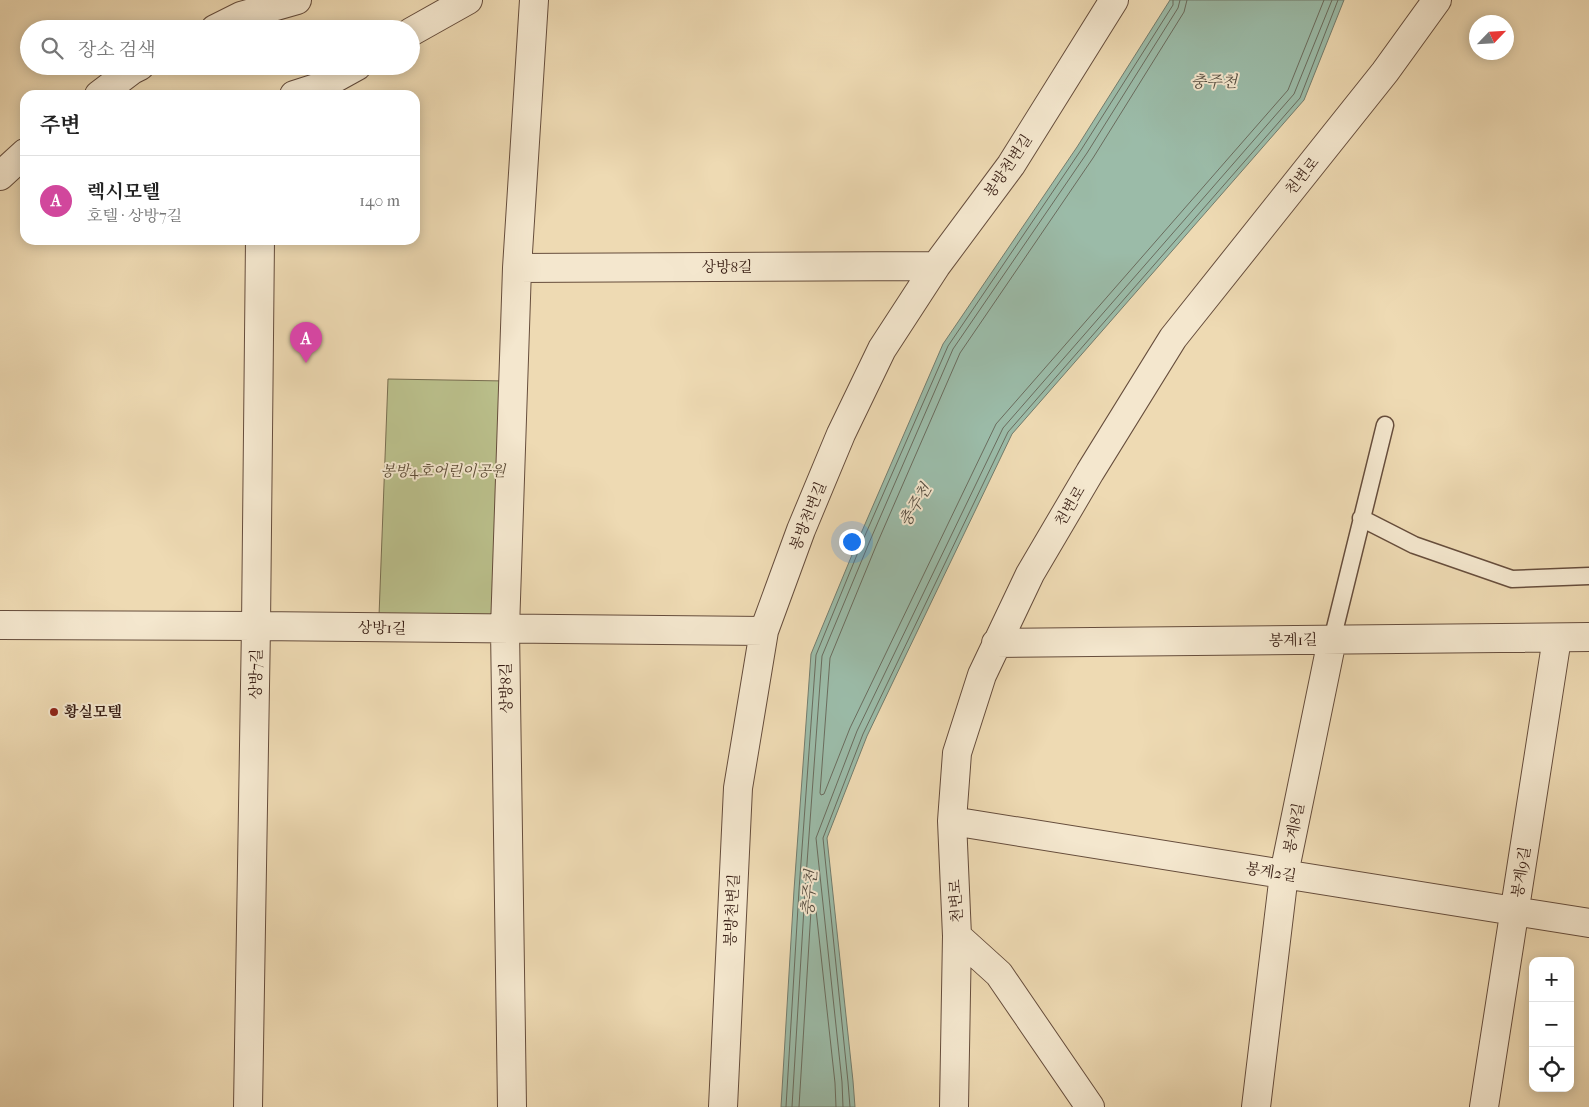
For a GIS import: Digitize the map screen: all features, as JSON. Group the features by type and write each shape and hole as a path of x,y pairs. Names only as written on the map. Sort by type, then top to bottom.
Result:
{"street":[{"path":"233,20 297,0"},
{"path":"420,27 468,0"},
{"name":"상방8길","path":"512,1107 505,629 517,268 534,0"},
{"name":"봉방천변길","path":"723,1107 738,788 764,631 801,530 841,434 882,349 936,266 1011,165 1114,0"},
{"name":"천변로","path":"954,1107 957,936 952,821 957,753 982,675 1030,574 1173,338 1385,72 1437,0"},
{"path":"106,90 125,75"},
{"path":"310,90 340,75"},
{"path":"0,176 20,158"},
{"name":"상방7길","path":"248,1107 260,245"},
{"name":"상방8길","path":"517,268 936,266"},
{"name":"상방1길","path":"0,625 764,631"},
{"name":"봉계1길","path":"996,644 1589,637"},
{"name":"봉계9길","path":"1484,1107 1557,638"},
{"name":"봉계8길","path":"1256,1107 1284,874 1332,640"},
{"name":"봉계2길","path":"952,821 1589,923"},
{"path":"957,936 999,974 1090,1107"}],"lane":[{"path":"1332,640 1385,425"},
{"path":"1361,518 1414,545 1512,579 1589,576"}],"green space":[{"name":"봉방4호어린이공원","path":"388,379 506,381 495,618 379,616"}],"water":[{"name":"충주천","path":"1170,0 1344,0 1304,100 1012,434 867,736 827,838 855,1107 781,1107 811,654 943,344 1077,147"}],"place":[{"name":"렉시모텔","path":"306,363"},
{"name":"황실모텔","path":"54,712"}]}
